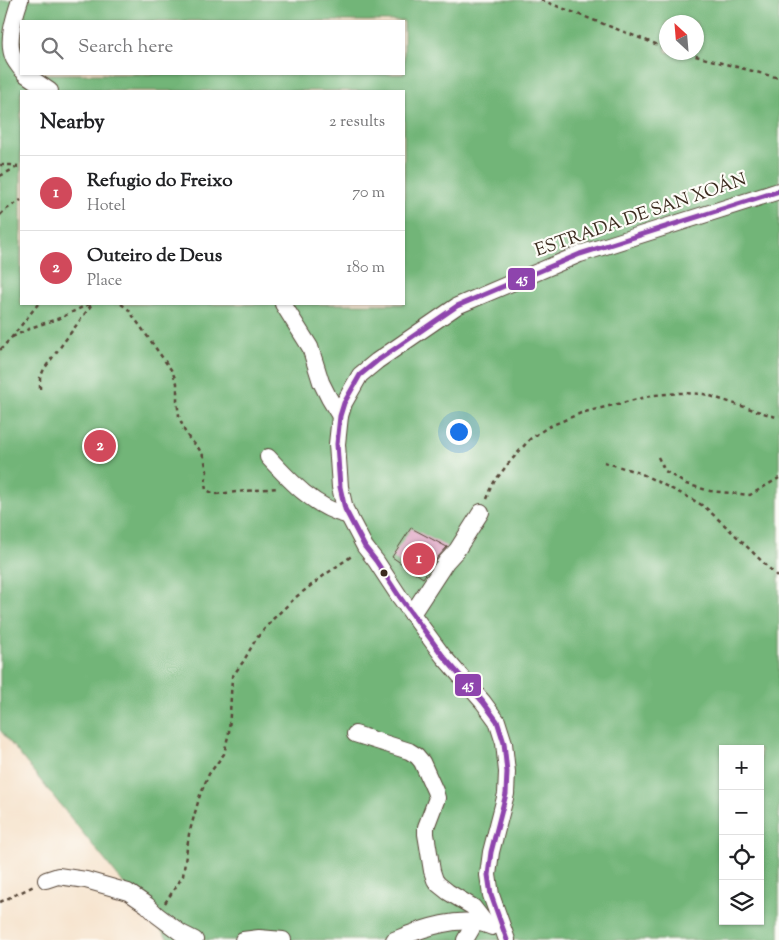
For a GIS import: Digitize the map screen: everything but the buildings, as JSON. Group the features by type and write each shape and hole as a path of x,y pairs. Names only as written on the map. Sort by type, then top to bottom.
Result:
{"street":[{"path":"20,0 11,37 11,50 14,60 20,68"},
{"path":"0,32 14,23"},
{"path":"27,75 49,90"},
{"name":"ESTRADA DE SAN XOÁN","path":"506,937 491,895 488,875 506,794 507,772 504,743 497,721 483,702 442,656 365,547 345,509 340,487 337,444 340,416 344,403 360,375 397,346 457,306 580,254 779,191"},
{"path":"284,305 310,347 321,382 340,416"},
{"path":"268,457 296,486 323,506 337,513 349,516"},
{"path":"412,614 481,512"},
{"path":"355,734 409,751 422,762 436,791 437,798 426,827 435,880 448,892 473,907 481,924"},
{"path":"46,880 58,876 86,880 128,892 181,933 195,940"},
{"path":"394,940 418,930 460,922 481,924 506,937"},
{"path":"465,940 481,924"},
{"path":"242,940 259,938 284,940"}],"path":[{"path":"541,0 659,45"},
{"path":"704,58 779,78"},
{"path":"0,165 20,166"},
{"path":"0,176 20,166"},
{"path":"0,214 20,201"},
{"path":"0,350 37,305"},
{"path":"12,337 88,305"},
{"path":"40,390 40,378 44,369 89,305"},
{"path":"122,305 128,309 172,370 176,383 179,416 184,430 204,457 207,471 206,490 215,494 296,486"},
{"path":"481,512 494,482 530,439 548,427 581,413 654,395 680,393 704,394 779,418"},
{"path":"658,457 665,471 686,484 710,491 750,495 779,478"},
{"path":"604,462 640,473 705,507 779,578"},
{"path":"157,915 183,876 189,834 200,795 210,774 224,754 229,732 232,677 256,639 273,619 304,591 365,547"},
{"path":"0,902 46,880"}],"green space":[{"path":"0,0 779,0 779,940 169,940 0,730"}],"transit line":[{"name":"45","path":"507,940 491,895 488,875 491,852 506,794 507,772 504,743 497,721 443,656 399,596 365,547 345,509 340,487 337,444 340,416 344,403 360,375 377,361 457,306 580,254 779,191"}],"place":[{"name":"Outeiro de Deus","path":"100,446"},
{"name":"Refugio do Freixo","path":"419,559"}]}
